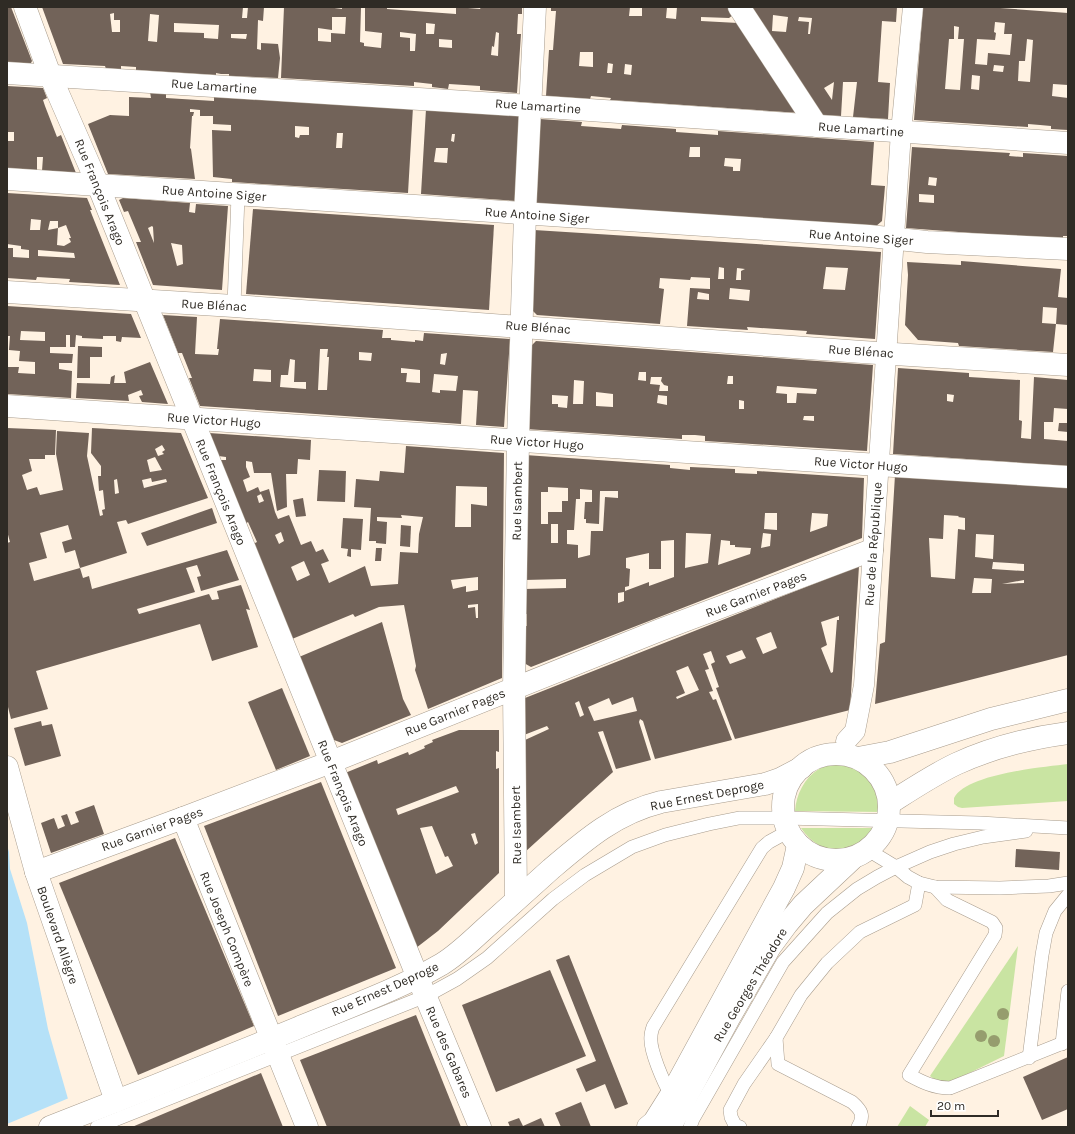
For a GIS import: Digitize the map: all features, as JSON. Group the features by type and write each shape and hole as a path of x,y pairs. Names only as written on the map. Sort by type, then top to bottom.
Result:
{"street":[{"name":"Rue François Arago","path":"25,7 50,75 98,185 422,987"},
{"name":"Rue Isambert","path":"516,900 514,689 518,440 525,214 535,7"},
{"path":"739,7 817,126"},
{"name":"Rue de la République","path":"846,741 855,731 864,685 901,132 912,7"},
{"name":"Rue Lamartine","path":"7,73 531,106 1068,143"},
{"name":"Rue Antoine Siger","path":"7,179 894,239 1068,249"},
{"name":"Rue Blénac","path":"7,292 234,306 1068,365"},
{"name":"Rue Victor Hugo","path":"7,406 1068,477"},
{"name":"Rue Garnier Pages","path":"36,872 330,762 660,630 872,550"},
{"path":"858,758 890,752 991,719 1068,700"},
{"path":"889,812 931,778 956,764 976,756 1022,742 1068,733"},
{"name":"Rue Ernest Deproge","path":"50,1127 91,1120 116,1101 275,1048 422,987 445,962 461,950 588,838 620,817 661,802 765,784 780,779 801,768 813,759 828,755 843,754 858,758"},
{"path":"858,758 870,765 880,776 887,788 889,812"},
{"name":"Boulevard Allègre","path":"7,768 36,872 116,1101"},
{"path":"648,1127 654,1122 671,1095 789,879 793,868 790,832 783,800 789,782 801,768"},
{"name":"Rue Georges Théodore","path":"670,1127 721,1032 770,947 802,905 881,837 889,812"},
{"name":"Rue Joseph Compère","path":"182,818 307,1127"},
{"path":"790,832 808,853 822,859 837,861 860,854"},
{"name":"Rue des Gabares","path":"422,987 480,1127"}],"lane":[{"path":"234,306 238,195"},
{"path":"671,1095 662,1077 653,1050 650,1038 653,1027 762,848 769,842 790,832 889,812 980,823 1062,828"},
{"path":"422,987 454,981 487,958 553,899 584,875 632,847 665,835 739,818 790,832"},
{"path":"690,1127 692,1119 783,962 827,913 856,890 896,867 930,852 976,838 1062,828"},
{"path":"860,854 896,867 919,883 935,888 1000,888 1049,886 1068,883"},
{"path":"740,1127 735,1124 731,1117 730,1110 744,1084 776,1038 801,995 827,963 860,932 915,905 919,883"},
{"path":"935,888 947,900 992,922 996,928 995,935 909,1075 926,1084 950,1088 1029,1058 1065,1042 1068,991"},
{"path":"1029,1058 1046,933 1055,911 1068,895"},
{"path":"776,1038 778,1064 852,1102 861,1110 862,1121 858,1127"},
{"path":"91,1120 275,1048"}],"green space":[{"path":"837,763 853,764 860,767 871,777 878,790 882,812 795,811 799,793 809,777 821,768"},
{"path":"1068,764 1068,801 962,808 954,804 954,798 961,790 973,783 989,777 1024,770"},
{"path":"801,828 879,828 870,839 863,844 846,851 837,851 829,850 813,841"},
{"path":"1018,946 1004,1056 943,1086 930,1076"},
{"path":"910,1106 929,1120 925,1127 897,1127"}],"water":[{"path":"7,845 10,869 27,923 48,1029 76,1127 7,1127"}],"pier":[{"path":"69,1098 78,1127 7,1127 7,1124"}],"building":[{"path":"7,7 11,7 32,61 30,65 7,64"},
{"path":"42,7 243,7 242,18 247,18 248,7 264,7 263,21 258,20 257,49 261,50 261,43 278,44 280,58 278,78 229,76 229,74 216,73 216,75 136,70 136,67 121,66 121,70 106,69 105,66 63,64","holes":["114,13 114,20 120,20 120,32 112,32 110,14","150,14 159,15 157,42 148,41","174,23 219,25 218,39 204,38 204,33 174,32","231,34 247,34 246,39 231,38"]},
{"path":"284,7 327,7 342,9 342,7 361,7 360,42 364,43 364,46 381,48 382,33 365,31 365,7 387,7 387,9 456,14 456,7 480,9 481,7 522,7 522,14 518,14 517,34 521,34 517,93 480,90 480,86 449,84 448,89 432,87 432,84 414,82 414,86 281,78","holes":["332,17 346,17 345,34 331,33 331,42 318,41 318,28 332,30","426,23 435,24 434,34 426,34","400,32 416,34 415,51 410,51 410,38 400,37","496,32 499,33 498,56 491,55 492,46 494,47","439,39 452,40 452,48 439,47"]},
{"path":"551,7 630,7 629,16 642,16 642,7 667,7 666,18 676,19 677,7 728,7 733,15 729,18 701,17 701,21 738,23 800,113 610,100 611,98 591,96 590,99 546,96 549,50 553,50 556,11 551,11","holes":["580,52 593,52 593,67 579,66","608,63 613,64 612,73 607,73","625,64 632,65 631,75 624,74"]},
{"path":"749,7 897,7 896,22 882,21 878,82 890,83 888,119 853,117 857,82 843,82 841,116 821,115","holes":["773,15 788,17 786,32 772,31","799,17 812,18 810,34 808,34 809,22 798,21","834,82 832,100 824,88"]},
{"path":"923,7 986,7 1068,13 1068,85 1053,84 1052,96 1068,98 1068,130 1051,129 1051,126 1028,124 1028,127 914,120","holes":["995,22 1005,23 1004,34 1012,34 1010,55 988,53 987,65 975,64 977,39 995,40 996,33 994,32","954,26 959,27 958,39 964,39 960,90 945,89 949,39 954,39","1027,39 1033,40 1030,82 1018,81 1019,61 1025,61","994,65 1004,66 1003,72 993,71","972,75 980,76 979,90 971,89"]},
{"path":"7,86 43,88 47,98 43,100 57,137 61,135 76,173 42,171 43,157 37,157 37,171 7,169 7,141 14,141 14,132 7,132"},
{"path":"150,92 166,93 166,98 214,101 214,95 413,107 408,193 232,182 232,179 213,177 212,130 231,131 231,125 213,124 213,116 200,116 200,110 190,109 190,112 194,112 192,116 190,148 195,179 108,174 88,124 110,115 129,116 129,97 151,98","holes":["295,126 309,127 309,135 300,135 299,138 295,137","337,133 343,133 342,148 336,148"]},
{"path":"426,109 520,114 516,201 421,194","holes":["452,134 455,134 454,142 451,141","436,148 448,148 447,163 434,162"]},
{"path":"540,119 582,122 581,126 621,129 622,125 676,129 676,132 718,135 718,131 874,142 871,185 885,186 882,221 875,227 535,205","holes":["690,147 700,147 700,157 689,157","725,158 741,159 740,171 733,171 733,167 724,166"]},
{"path":"912,147 1010,153 1009,156 1023,157 1023,153 1068,156 1068,236 1063,236 1063,240 906,228","holes":["929,177 937,178 936,186 928,185","919,194 934,195 934,203 919,202"]},
{"path":"7,193 87,198 92,210 90,210 120,285 69,282 70,279 37,277 36,280 7,278 7,248 13,248 13,257 29,258 29,250 21,249 21,246 7,244","holes":["31,219 41,220 40,230 30,230","50,221 58,221 58,228 48,230","66,225 71,242 64,246 57,245 58,228","38,250 74,253 75,258 38,256"]},
{"path":"123,198 190,203 189,212 195,213 196,204 228,206 222,290 153,285 136,242 141,242 128,211 124,212 119,200","holes":["153,227 154,243 148,228","171,243 182,245 183,264 177,266"]},
{"path":"253,209 494,225 489,310 246,294"},
{"path":"534,230 881,252 875,339 806,334 807,331 747,327 748,330 687,326 690,288 710,289 710,278 691,277 690,280 660,278 659,288 664,289 660,324 537,315 530,308","holes":["719,267 724,268 724,279 718,279","826,267 848,268 845,290 823,289","737,268 745,269 741,271 741,280 736,280","730,288 750,290 749,301 729,299","698,292 709,294 709,300 697,299"]},
{"path":"961,261 1061,269 1058,297 1068,298 1068,325 1056,324 1053,352 959,346 958,343 918,340 905,325 908,275 907,262 961,265","holes":["1043,307 1057,308 1056,324 1042,323"]},
{"path":"7,306 131,314 141,338 122,337 121,342 116,341 116,336 103,336 103,339 82,338 82,336 76,335 75,347 70,347 70,335 66,335 66,347 50,347 50,353 73,354 72,363 59,363 59,369 72,371 71,398 7,394 7,367 19,367 18,373 35,374 35,362 19,361 20,351 9,350 10,336 7,336","holes":["21,331 45,332 45,341 20,340"]},
{"path":"163,315 197,317 195,354 218,355 219,349 217,349 220,319 383,330 382,338 415,342 415,340 423,341 424,333 510,339 504,427 476,425 478,391 463,390 461,424 200,406 189,378 192,378 182,353 178,353","holes":["320,349 328,349 327,390 318,390","359,352 372,353 371,361 359,360","447,353 445,365 440,364 441,354","290,359 295,360 294,382 306,382 306,389 280,387 281,375 288,375","401,368 420,370 420,383 406,382 407,373 401,373","254,369 271,370 271,382 253,381","434,374 458,376 456,391 440,390 440,393 432,392"]},
{"path":"536,341 873,365 867,451 705,441 705,436 695,435 682,435 682,439 525,429 529,348","holes":["639,372 646,372 646,381 638,380","728,376 733,376 733,384 727,384","651,377 662,377 661,381 664,385 668,386 668,391 659,391 660,385 650,384","574,380 584,381 583,404 573,404","777,386 817,389 816,394 797,393 796,403 787,403 787,394 776,393","596,392 613,394 613,407 596,406","552,395 568,396 567,408 558,407 558,404 552,404","658,395 667,396 667,405 657,403","739,400 744,401 744,409 739,409","804,416 814,416 814,421 803,420"]},
{"path":"78,346 102,347 102,357 90,357 90,378 77,378"},
{"path":"150,362 168,404 142,402 139,396 143,395 141,390 128,395 129,401 76,398 77,383 110,384 111,377 115,375 114,383 126,383 124,372"},
{"path":"898,368 969,373 969,377 1020,380 1019,420 1022,421 1021,438 1031,439 1034,377 1068,380 1068,409 1054,408 1053,422 1044,422 1044,439 1068,441 1068,466 893,454","holes":["947,394 954,395 953,402 947,401"]},
{"path":"1059,423 1068,423 1068,432 1058,431"},
{"path":"7,428 56,430 55,455 45,455 45,459 29,459 32,471 22,475 27,490 37,487 40,495 63,490 56,454 57,431 89,433 87,456 100,516 103,515 102,510 105,509 103,490 99,491 98,476 101,476 101,466 91,453 92,428 181,433 208,498 128,524 126,520 117,522 127,553 80,568 83,578 89,576 92,589 227,550 239,580 201,591 197,577 201,576 197,565 186,568 195,592 137,609 139,614 209,594 212,600 219,599 217,591 241,585 250,610 246,609 258,647 212,661 200,624 36,671 48,709 11,719 7,703 7,543 10,542 7,531","holes":["162,445 165,450 162,452 164,454 158,456 155,449","155,457 162,470 150,472 147,460","151,478 152,482 166,479 167,482 144,488 142,480","117,479 119,493 115,494 114,480","68,525 72,539 62,542 65,553 75,550 80,568 34,581 29,563 47,558 40,533"]},
{"path":"209,433 311,440 310,460 298,459 297,474 286,474 287,507 277,511 271,473 254,473 252,462 246,461 246,467 250,477 243,480 247,492 258,487 260,492 269,489 278,519 289,515 301,545 311,541 316,552 323,549 329,561 321,564 329,583 365,566 371,586 398,584 400,552 418,553 419,534 423,517 401,515 402,518 377,517 377,521 387,522 386,544 376,543 376,541 369,541 371,508 354,507 356,479 379,481 380,471 404,473 406,446 504,453 502,678 428,709 415,670 416,666 404,605 379,607 355,617 353,614 292,639 253,544 257,542 248,522 245,524 220,460 226,460 226,457 218,456","holes":["456,486 487,487 487,506 471,504 471,527 455,527","261,494 264,501 259,503 257,496","281,532 284,541 279,544 275,535","304,561 310,575 297,581 291,567","478,577 478,590 466,592 466,586 453,589 451,580","478,604 478,618 476,618 475,607 468,608 468,605"]},
{"path":"525,455 670,465 670,468 690,470 690,467 735,469 735,473 757,474 757,471 864,478 862,538 531,667 524,663 524,626 527,626 527,614 524,614 524,589 566,588 566,579 524,580","holes":["548,487 568,488 568,501 562,501 562,512 548,512 548,524 541,524 541,492 548,492","580,489 592,490 592,502 585,502 584,519 586,519 586,523 599,524 600,491 618,491 618,498 605,497 603,531 591,531 590,555 578,558 578,545 567,544 567,530 574,530 576,499 580,499","765,513 777,513 777,530 764,529","812,513 828,514 827,526 810,532","551,524 558,524 558,543 551,543","686,533 711,534 708,563 685,568","763,533 771,534 770,546 761,548","674,540 674,577 649,586 649,582 625,591 625,587 629,586 630,569 626,568 626,558 649,553 649,569 661,569 661,541","721,540 730,541 730,545 735,545 735,547 751,548 750,554 718,565","624,592 624,601 618,603 618,593"]},
{"path":"319,470 346,471 345,502 317,501"},
{"path":"895,475 1068,488 1068,655 875,704 880,644 885,642","holes":["944,515 965,518 965,530 958,529 955,579 931,577 929,538 943,539","976,534 994,535 993,559 975,557","993,562 1024,564 1024,571 992,569","974,578 992,579 991,593 972,593","1024,580 1024,583 1002,584"]},
{"path":"303,498 306,516 296,517 293,500"},
{"path":"212,508 217,523 147,546 141,533"},
{"path":"343,518 363,519 361,550 351,549 351,557 347,556 348,549 341,548"},
{"path":"401,525 411,526 410,547 400,546"},
{"path":"376,548 382,548 381,561 375,561"},
{"path":"859,566 850,710 735,739 716,688 719,687 711,664 715,662 711,651 703,654 709,669 705,670 713,691 709,692 713,700 716,699 732,740 655,759 643,721 640,719 639,722 651,760 616,769 603,731 598,732 613,772 525,852 525,740 549,729 547,726 524,735 525,698","holes":["839,616 839,620 837,620 833,672 831,673 821,648 827,645 821,622","771,632 777,648 763,654 756,638","742,650 746,658 730,664 726,656","688,666 699,690 677,699 676,697 685,693 676,671","633,697 637,711 594,721 588,707 609,698 612,705","579,701 584,715 580,717 575,703"]},
{"path":"382,622 403,699 411,715 342,743 334,740 299,657"},
{"path":"282,688 310,756 276,770 248,702"},
{"path":"41,721 42,726 52,724 61,756 25,766 14,728"},
{"path":"459,730 499,730 499,752 496,751 496,769 499,768 499,873 438,931 416,948 345,773 377,760 378,764 408,752 409,755 425,748 424,746 433,742 432,740","holes":["456,786 459,792 398,815 396,809","432,826 445,857 448,856 453,866 436,874 420,828","475,833 478,843 475,845 471,834"]},
{"path":"321,782 396,968 278,1016 204,826"},
{"path":"94,805 104,834 51,853 41,823 54,818 58,829 65,826 61,816 67,814 71,825 79,822 75,812"},
{"path":"175,838 254,1026 138,1075 59,883"},
{"path":"1016,849 1060,852 1059,870 1015,867"},
{"path":"569,955 628,1104 615,1109 605,1084 586,1092 576,1069 596,1061 556,960"},
{"path":"550,970 586,1056 496,1092 462,1005"},
{"path":"416,1015 461,1127 327,1127 300,1060"},
{"path":"1068,1057 1068,1109 1042,1120 1023,1077"},
{"path":"261,1073 283,1127 132,1127"},
{"path":"581,1102 591,1127 561,1127 555,1113"},
{"path":"519,1118 523,1126 541,1118 545,1127 510,1127 508,1122"}]}
